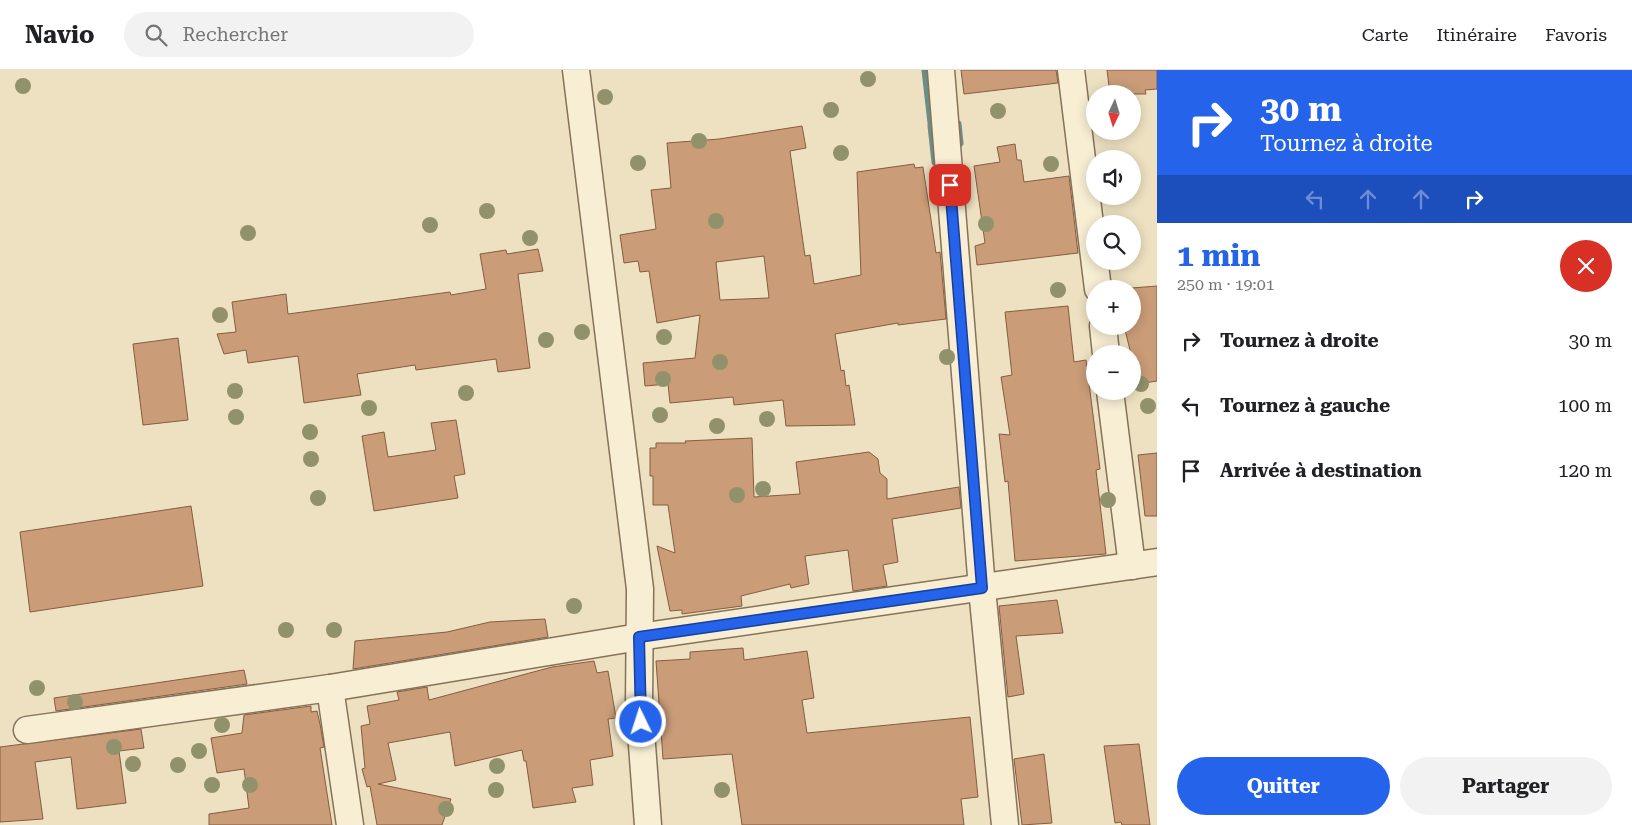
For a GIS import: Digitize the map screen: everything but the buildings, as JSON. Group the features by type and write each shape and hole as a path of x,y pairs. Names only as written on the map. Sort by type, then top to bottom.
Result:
{"street":[{"path":"576,70 636,547 640,589 640,705 648,825"},
{"path":"941,70 982,588 1005,825"},
{"path":"1071,70 1097,280"},
{"path":"1111,400 1132,566"},
{"path":"27,730 330,688 639,637 1157,562"},
{"path":"330,688 350,825"}],"waterway":[{"path":"925,70 931,123"},
{"path":"958,124 960,143"},
{"path":"931,126 935,162"}],"route":[{"path":"641,722 639,637 982,588 950,185"}]}
